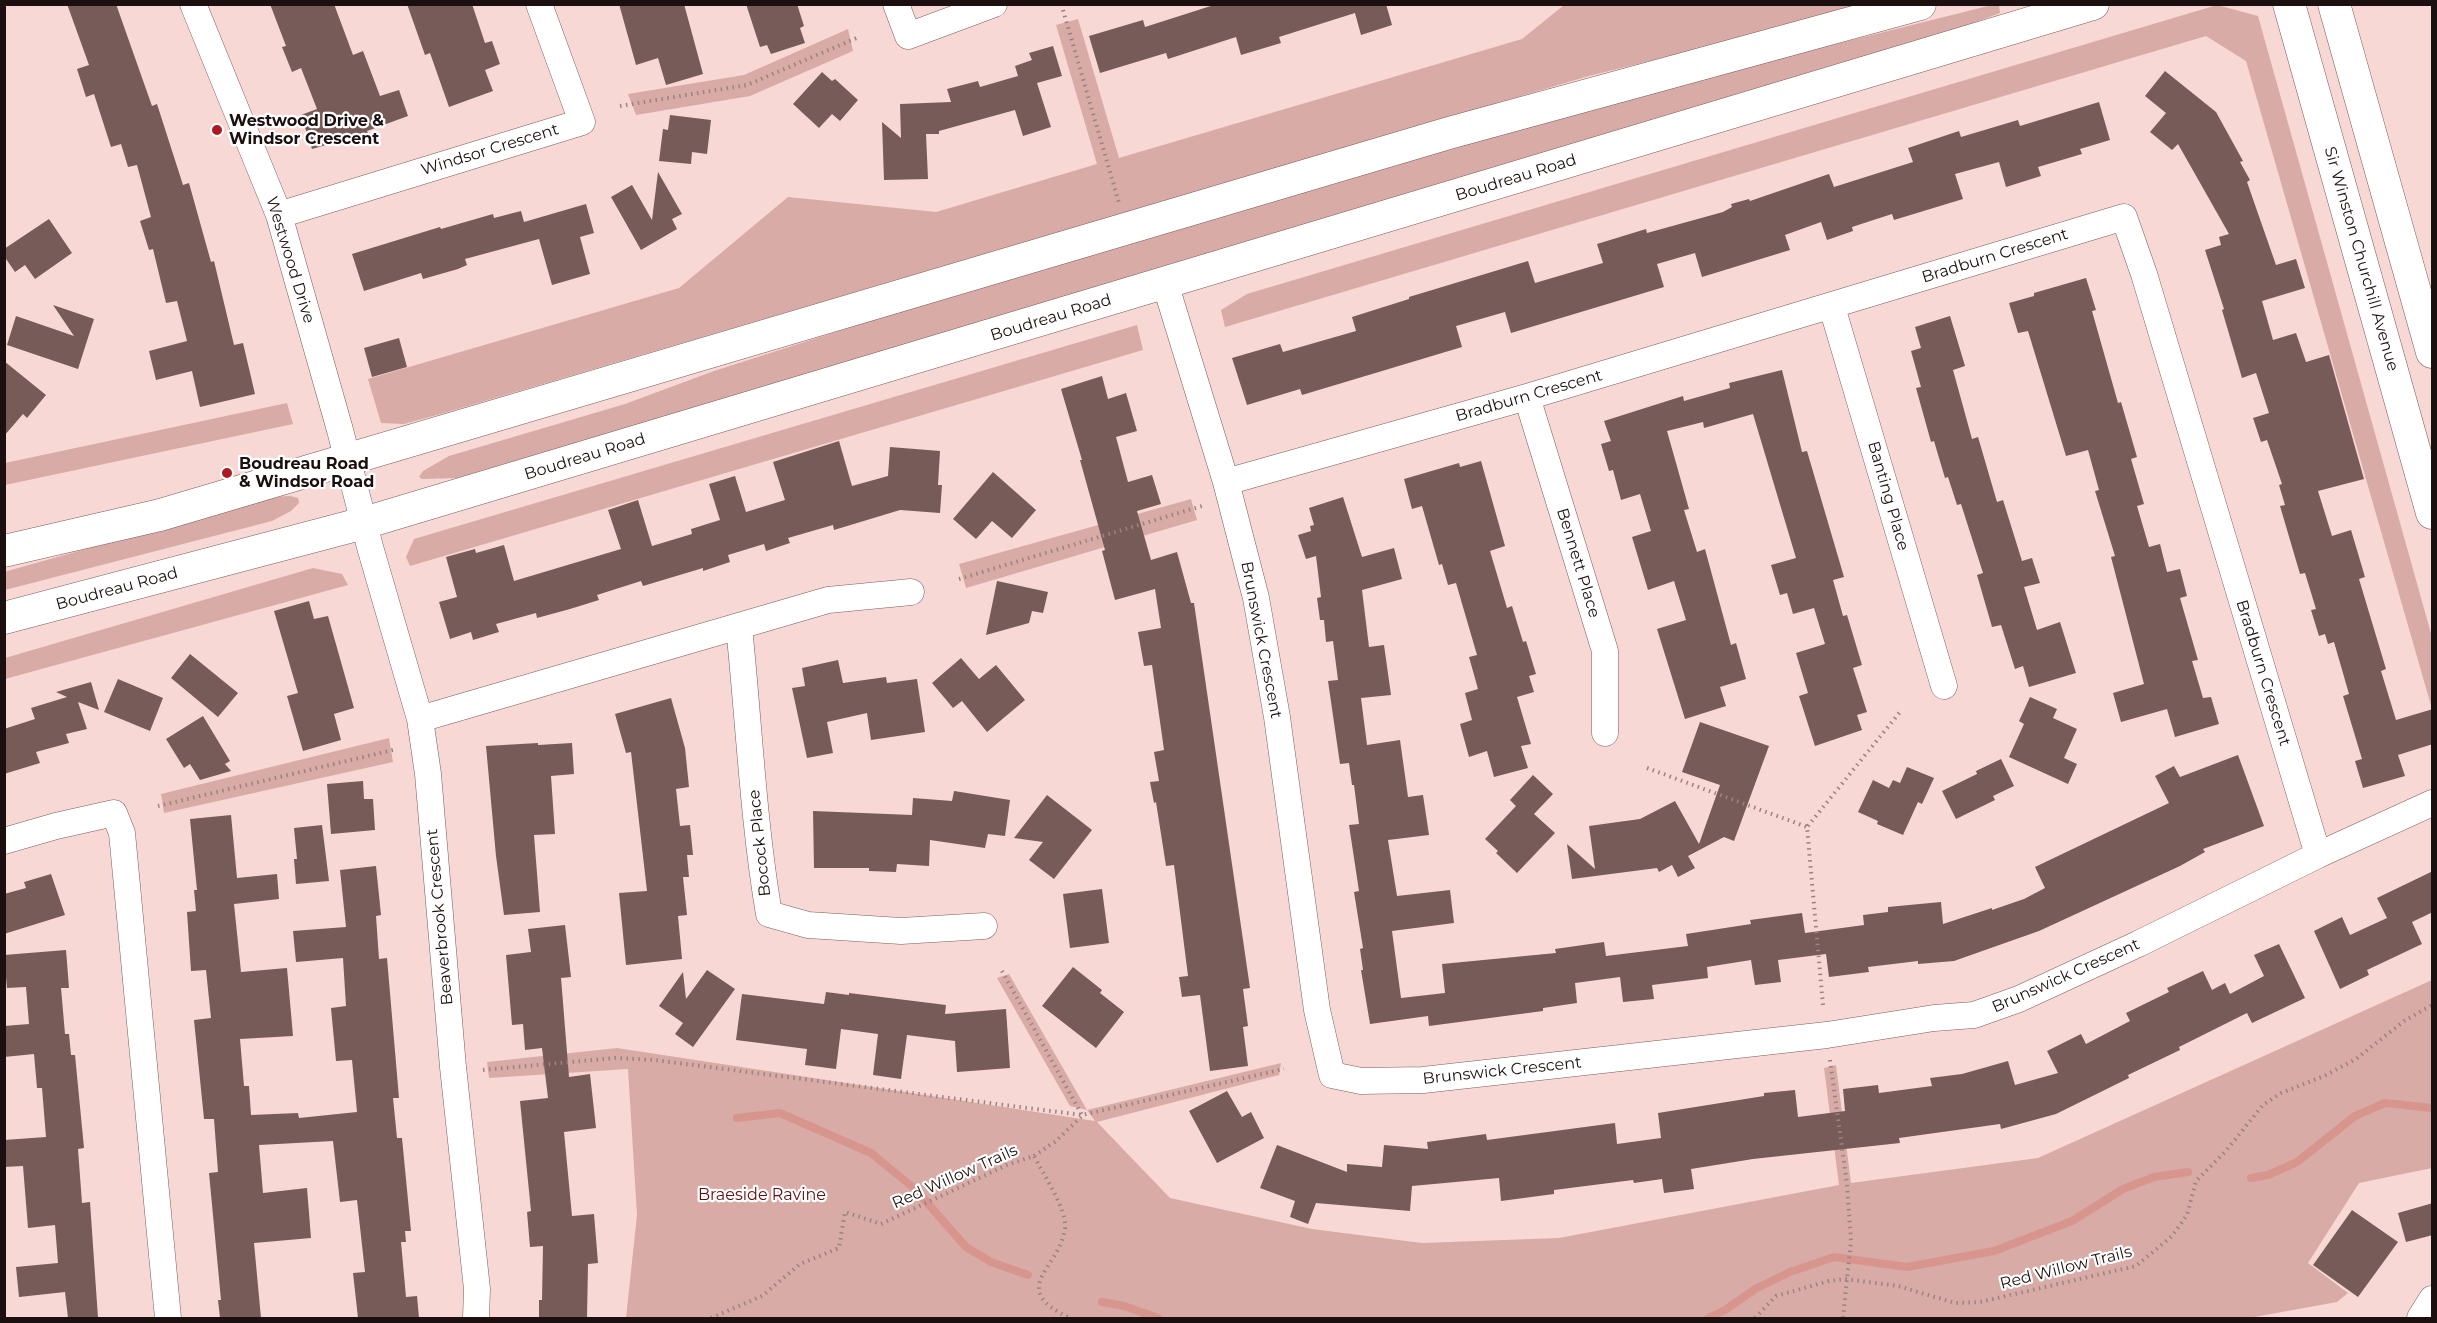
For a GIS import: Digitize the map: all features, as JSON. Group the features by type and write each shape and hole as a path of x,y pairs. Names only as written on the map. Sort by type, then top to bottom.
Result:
{"main road":[{"path":"4,551 160,516 347,458 1449,133 1920,4"},
{"name":"Boudreau Road","path":"4,618 364,523 2093,4"},
{"name":"Sir Winston Churchill Avenue","path":"2289,4 2433,513"},
{"path":"2334,4 2433,352"}],"street":[{"name":"Westwood Drive","path":"193,4 279,215 364,523"},
{"name":"Windsor Crescent","path":"279,215 582,122 539,4"},
{"path":"896,4 908,36 994,4"},
{"name":"Bradburn Crescent","path":"1226,482 1527,397 1832,307 2124,217 2144,274 2318,855"},
{"name":"Brunswick Crescent","path":"1165,284 1226,482 1258,609 1277,717 1317,1010 1332,1075 1361,1081 1423,1080 1827,1035 1934,1018 1974,1015 2019,999 2138,944 2318,855 2433,803"},
{"name":"Banting Place","path":"1832,307 1944,686"},
{"name":"Bennett Place","path":"1527,397 1605,651 1605,734"},
{"name":"Beaverbrook Crescent","path":"364,523 420,719 429,774 453,1067 477,1289 476,1318"},
{"path":"420,719 828,600 911,592"},
{"name":"Bocock Place","path":"739,627 760,862 769,914 808,925 901,931 984,926"},
{"path":"4,841 114,813 122,833 168,1318"},
{"path":"2420,1318 2433,1299"}],"path":[{"path":"1063,10 1117,196"},
{"path":"620,106 747,86 859,37"},
{"path":"959,579 1202,506"},
{"path":"1823,1005 1807,827 1900,712"},
{"path":"158,806 397,748"},
{"path":"1647,768 1807,827"},
{"path":"1002,971 1082,1115"},
{"name":"Red Willow Trails","path":"1755,1318 1776,1296 1829,1281 1846,1279 1898,1286 1955,1302 1980,1302 2136,1266 2172,1236 2187,1215 2196,1181 2225,1152 2263,1105 2281,1093 2324,1076 2356,1059 2404,1021 2433,1005"},
{"path":"483,1070 615,1058 655,1060 1082,1115 1284,1069"},
{"path":"1830,1060 1847,1184 1851,1241 1843,1318"},
{"path":"1034,1156 1056,1141 1082,1115"},
{"name":"Red Willow Trails","path":"711,1318 762,1296 800,1264 839,1248 845,1212 881,1224 1007,1165 1034,1156 1059,1205 1065,1228 1041,1278 1039,1291 1044,1302 1070,1318"}],"green space":[{"path":"1564,5 1876,5 1589,76 444,413 404,424 381,423 368,379 679,288 788,197 936,212 1097,164 1056,25 1078,19 1119,158 1522,39"},
{"path":"1999,5 2000,13 1881,58 457,478 422,479 419,477 423,471 449,456 625,404 714,371 923,304 1475,140 1740,68"},
{"path":"2217,5 2258,16 2432,637 2432,709 2246,61 2206,36 1225,327 1221,310 1247,294"},
{"path":"848,29 853,51 750,96 636,115 628,94 744,75"},
{"path":"1137,325 1143,350 410,566 406,557 414,539"},
{"path":"287,403 293,424 5,485 5,463"},
{"path":"270,497 298,498 299,503 291,511 272,521 5,590 4,572"},
{"path":"1191,499 1197,520 966,588 959,564"},
{"path":"313,568 342,574 348,585 5,679 5,658"},
{"path":"389,738 393,762 164,813 161,794"},
{"path":"1009,974 1087,1110 1070,1106 997,978"},
{"name":"Braeside Ravine","path":"2432,980 2432,1168 2359,1183 2308,1263 2348,1293 2337,1302 2249,1318 626,1318 637,1215 628,1069 489,1078 487,1062 617,1048 1095,1121 1087,1110 1281,1063 1279,1075 1097,1122 1170,1198 1312,1229 1422,1243 1559,1238 1839,1185 1824,1068 1836,1065 1851,1183 2038,1158"}],"building":[{"path":"67,4 116,4 152,106 157,104 183,185 189,183 211,262 214,261 234,345 243,343 255,394 200,407 192,371 156,380 149,351 187,341 177,301 166,303 153,249 149,250 140,221 151,217 137,165 128,167 121,144 111,147 94,94 86,97 77,69 89,65"},
{"path":"270,4 334,4 353,55 363,51 380,96 399,90 408,116 367,131 368,133 312,149 301,115 317,109 301,68 292,72 282,47 286,46"},
{"path":"407,4 472,4 485,43 492,41 500,64 485,70 493,91 449,107 430,53 425,55"},
{"path":"619,4 684,4 703,74 666,85 658,58 636,65"},
{"path":"746,4 797,4 804,26 800,28 805,43 771,54 767,45 760,47"},
{"path":"1217,4 1386,4 1392,25 1361,35 1355,13 1279,37 1281,43 1241,55 1236,37 1168,59 1166,53 1100,73 1089,36 1143,20 1145,27"},
{"path":"1053,46 1062,76 1037,83 1051,127 1023,136 1015,110 939,131 939,134 926,134 928,179 884,180 882,122 901,138 900,104 951,102 947,89 978,81 980,87 1018,76 1015,66 1032,60 1029,53"},
{"path":"2165,71 2216,112 2243,161 2240,162 2250,180 2247,182 2276,265 2296,259 2305,288 2262,301 2273,340 2296,333 2306,362 2329,355 2364,479 2318,491 2332,536 2351,530 2365,577 2359,579 2386,669 2381,671 2396,720 2433,709 2433,744 2398,755 2405,776 2363,788 2355,761 2362,759 2343,696 2349,694 2334,642 2328,644 2325,634 2319,636 2311,610 2316,609 2305,573 2300,574 2280,506 2285,505 2279,485 2282,484 2267,440 2261,442 2253,418 2269,413 2256,373 2242,378 2222,310 2224,309 2205,250 2221,245 2219,237 2229,234 2178,144 2172,150 2150,132 2166,113 2145,96"},
{"path":"822,72 832,81 835,79 858,100 840,121 832,114 819,128 793,104"},
{"path":"2099,102 2110,140 2080,149 2082,154 2038,167 2041,176 2006,187 1999,162 1955,174 1963,199 1894,220 1892,214 1852,227 1853,231 1827,240 1821,222 1785,235 1790,250 1702,277 1695,253 1657,264 1664,287 1511,333 1505,312 1456,326 1462,347 1302,395 1300,389 1247,405 1232,358 1280,344 1283,352 1356,331 1352,317 1528,261 1535,283 1603,263 1597,244 1646,229 1647,233 1723,212 1732,207 1731,204 1749,199 1750,201 1829,174 1834,187 1913,162 1908,148 1959,131 1961,137 2018,120 2020,126"},
{"path":"670,115 711,120 707,154 692,152 691,164 659,161 663,129 668,130"},
{"path":"658,172 682,214 672,219 677,229 641,250 611,197 632,185 652,220"},
{"path":"586,204 594,233 580,237 590,274 552,285 539,239 465,259 467,265 458,269 423,279 421,273 364,291 352,254 440,227 441,229 493,214 494,218 521,211 524,222"},
{"path":"49,219 72,253 35,279 25,265 15,272 4,256 4,249"},
{"path":"2086,278 2096,310 2092,311 2118,403 2121,402 2137,457 2131,459 2144,504 2137,506 2149,547 2160,544 2167,572 2180,569 2187,596 2180,598 2198,660 2192,661 2203,698 2211,697 2219,724 2175,737 2167,709 2121,722 2113,693 2144,684 2111,557 2115,556 2095,491 2099,490 2088,450 2066,456 2028,331 2018,333 2009,303"},
{"path":"53,305 94,319 78,369 7,345 16,316 74,336"},
{"path":"1950,316 1965,366 1953,370 1972,439 1978,437 1997,502 2003,500 2022,561 2032,558 2040,583 2024,587 2037,630 2060,622 2076,673 2029,687 2023,666 2015,669 2001,625 1992,627 1977,575 1983,573 1961,504 1957,505 1948,477 1945,478 1934,441 1931,442 1916,388 1921,387 1911,351 1921,348 1915,327"},
{"path":"399,338 407,367 372,377 364,348"},
{"path":"4,361 46,395 27,418 23,414 4,436"},
{"path":"1782,370 1802,452 1807,451 1844,577 1833,580 1843,616 1847,615 1862,665 1853,668 1867,712 1857,715 1862,730 1815,746 1799,696 1808,693 1796,653 1825,644 1814,608 1793,614 1787,593 1780,595 1771,565 1796,558 1753,414 1704,428 1703,422 1667,431 1689,509 1684,510 1697,552 1705,549 1731,645 1736,643 1746,679 1720,687 1726,706 1685,719 1657,629 1686,620 1674,581 1648,590 1632,537 1651,531 1640,494 1621,500 1613,470 1609,471 1601,444 1611,441 1604,421 1683,396 1684,401 1730,388 1729,383"},
{"path":"1102,376 1108,399 1126,393 1137,431 1116,437 1128,482 1152,475 1161,504 1137,511 1151,560 1177,552 1191,603 1194,603 1250,988 1243,989 1248,1026 1243,1027 1248,1066 1210,1071 1200,995 1182,997 1179,977 1188,976 1174,865 1166,866 1156,802 1154,803 1150,782 1159,781 1154,752 1164,750 1152,665 1144,666 1138,632 1161,628 1155,589 1115,600 1102,551 1105,550 1080,460 1082,460 1061,389"},
{"path":"839,441 852,486 888,476 890,447 940,451 938,485 942,485 940,513 900,510 834,530 833,525 788,538 790,543 766,551 764,544 728,555 730,562 703,571 703,568 643,586 641,581 597,595 599,600 570,609 537,618 536,613 496,624 499,632 473,640 471,632 450,639 439,602 457,597 446,557 475,549 476,553 504,545 514,581 621,549 608,510 638,500 652,546 692,534 691,529 720,520 709,484 735,476 746,512 785,500 773,462"},
{"path":"1481,461 1505,546 1490,551 1507,608 1512,606 1536,674 1529,676 1534,692 1517,697 1531,744 1521,746 1528,768 1494,777 1487,751 1469,757 1460,724 1472,720 1465,693 1478,689 1469,657 1477,655 1456,583 1448,585 1442,564 1439,565 1422,506 1412,509 1404,479 1459,463 1460,467"},
{"path":"993,472 1036,510 1012,538 992,521 976,539 953,519"},
{"path":"1343,497 1362,557 1394,548 1402,579 1362,590 1369,647 1384,645 1391,695 1361,698 1367,745 1400,740 1408,797 1423,795 1429,835 1388,840 1397,896 1450,890 1454,923 1392,931 1401,998 1445,993 1442,964 1556,953 1555,949 1604,942 1606,956 1688,946 1686,934 1751,924 1750,920 1802,913 1805,933 1864,925 1863,915 1888,912 1888,907 1941,902 1943,924 1992,908 1992,910 2024,899 2045,888 2035,867 2169,803 2155,776 2174,766 2180,777 2238,755 2264,826 2203,849 2205,852 2180,866 2039,931 1954,961 1918,964 1918,961 1868,967 1869,972 1829,977 1826,954 1778,960 1781,982 1755,985 1751,960 1707,967 1708,978 1652,985 1654,999 1623,1002 1620,977 1575,983 1577,1003 1543,1008 1543,1011 1429,1026 1428,1016 1370,1024 1361,970 1363,970 1360,949 1363,948 1354,892 1359,891 1349,825 1359,824 1349,763 1340,764 1328,681 1338,680 1333,641 1326,642 1324,620 1320,620 1317,598 1321,597 1316,556 1306,559 1298,535 1311,531 1310,526 1314,525 1309,508"},
{"path":"997,581 1048,592 1043,613 1032,611 1029,623 986,635"},
{"path":"309,601 314,619 328,616 354,708 334,714 341,740 303,751 287,696 298,693 274,611"},
{"path":"190,654 238,693 218,717 171,678"},
{"path":"961,658 979,679 996,665 1025,700 987,732 962,701 953,708 932,683"},
{"path":"838,660 843,683 886,677 887,683 917,679 925,732 871,740 867,713 827,722 833,753 807,758 792,688 805,686 802,668"},
{"path":"118,679 163,698 150,731 104,712"},
{"path":"91,682 99,710 78,702 87,729 66,734 69,743 36,752 40,763 4,774 4,729 35,719 31,708 67,697 56,692"},
{"path":"2030,697 2057,709 2053,718 2077,729 2064,758 2077,764 2068,784 2009,757 2024,724 2019,721"},
{"path":"671,698 685,748 689,787 676,789 680,826 690,825 693,855 687,855 689,877 683,877 687,915 678,916 682,959 626,965 619,893 647,891 631,752 626,753 615,714"},
{"path":"203,716 230,761 225,764 231,771 200,780 190,764 184,768 166,739"},
{"path":"1700,722 1769,746 1734,841 1724,837 1688,856 1695,868 1678,877 1672,865 1659,872 1657,868 1572,879 1567,844 1595,869 1589,826 1640,819 1675,801 1699,844 1720,785 1682,772"},
{"path":"538,743 538,745 572,743 574,774 551,776 555,834 534,835 540,912 504,915 486,746"},
{"path":"2001,759 2014,786 1993,796 1995,800 1956,819 1942,791"},
{"path":"1907,767 1934,778 1922,804 1918,802 1903,835 1877,824 1878,821 1858,812 1873,780 1889,788 1893,780 1900,783"},
{"path":"1533,775 1553,794 1534,814 1555,833 1517,873 1485,839 1516,806 1510,800"},
{"path":"363,781 364,799 373,799 375,830 331,834 327,784"},
{"path":"954,791 1010,800 1005,836 988,834 985,848 930,840 929,866 897,864 896,872 869,871 869,868 814,868 813,811 912,815 913,798 952,801"},
{"path":"1047,795 1092,830 1054,879 1029,860 1043,842 1014,838"},
{"path":"231,815 237,878 277,874 279,899 234,904 241,972 287,968 293,1036 240,1039 244,1086 249,1086 251,1115 298,1113 299,1118 357,1112 352,1060 336,1061 331,1008 346,1006 343,958 296,962 293,931 346,927 340,870 376,866 381,915 376,916 379,959 387,958 399,1098 393,1098 397,1138 402,1138 411,1231 405,1231 406,1242 401,1242 406,1297 417,1296 419,1318 358,1318 353,1273 365,1272 357,1200 340,1202 333,1141 259,1145 263,1193 307,1188 311,1238 254,1243 261,1318 220,1318 218,1300 221,1300 209,1173 218,1172 214,1119 204,1119 194,1020 211,1018 206,970 191,971 187,912 196,911 194,890 197,890 190,819"},
{"path":"322,825 329,881 296,884 294,859 297,859 294,828"},
{"path":"2433,871 2433,912 2412,922 2422,944 2367,970 2369,975 2340,989 2314,931 2342,917 2350,935 2387,918 2377,898"},
{"path":"51,874 65,915 4,934 4,894 26,888 24,882"},
{"path":"1102,889 1109,943 1070,948 1063,894"},
{"path":"565,925 571,977 561,978 569,1077 590,1074 596,1128 564,1132 572,1216 594,1214 598,1263 588,1264 587,1318 539,1318 539,1300 542,1300 543,1246 530,1247 527,1212 531,1211 520,1101 548,1098 542,1048 525,1050 523,1024 512,1025 506,955 531,952 528,929"},
{"path":"2279,944 2305,998 2252,1023 2247,1013 2179,1047 2180,1050 2128,1075 2129,1078 2056,1114 2001,1129 2000,1124 1899,1138 1900,1143 1753,1159 1691,1169 1694,1189 1664,1193 1662,1179 1634,1183 1633,1180 1554,1190 1554,1194 1501,1201 1499,1178 1412,1186 1410,1211 1316,1203 1308,1224 1290,1217 1295,1201 1260,1188 1277,1145 1347,1172 1347,1164 1382,1167 1384,1145 1428,1149 1427,1142 1486,1134 1487,1140 1615,1123 1617,1144 1661,1138 1658,1113 1764,1096 1764,1093 1795,1090 1798,1117 1845,1111 1843,1089 1878,1085 1879,1093 1932,1086 1930,1078 1962,1074 2008,1061 2015,1085 2058,1073 2047,1051 2081,1034 2086,1044 2130,1021 2126,1013 2169,992 2167,988 2203,971 2212,990 2225,983 2230,994 2264,976 2254,955"},
{"path":"66,950 69,988 61,988 65,1034 69,1034 71,1055 75,1055 84,1148 78,1149 82,1203 90,1202 98,1318 68,1318 65,1292 19,1297 16,1267 58,1263 55,1225 28,1228 23,1166 4,1167 4,1140 46,1137 42,1088 37,1088 34,1054 4,1057 4,1026 29,1024 26,987 7,988 4,955"},
{"path":"1073,967 1102,990 1100,993 1124,1012 1096,1048 1042,1006"},
{"path":"707,970 735,989 693,1047 675,1034 683,1023 659,1006 683,972 686,999"},
{"path":"826,992 946,1005 945,1014 1006,1009 1010,1068 957,1072 955,1041 907,1035 901,1079 873,1075 878,1034 841,1029 836,1069 805,1065 807,1049 736,1040 742,994 824,1004"},
{"path":"1227,1091 1242,1117 1251,1112 1264,1138 1217,1163 1189,1111"},
{"path":"2433,1203 2433,1235 2406,1242 2398,1213"},
{"path":"2352,1210 2398,1242 2358,1297 2313,1265"}],"waterway":[{"path":"2251,1178 2268,1175 2297,1162 2355,1116 2385,1103 2432,1108"},
{"path":"737,1118 780,1113 871,1153 915,1189 966,1247 991,1262 1028,1275"},
{"path":"1708,1318 1725,1310 1755,1289 1790,1272 1834,1257 1907,1267 1994,1251 2072,1221 2123,1189 2154,1177 2188,1172"},
{"path":"1102,1302 1124,1306 1158,1318"}],"place":[{"name":"Westwood Drive & Windsor Crescent","path":"217,130"},
{"name":"Boudreau Road & Windsor Road","path":"227,473"}]}
